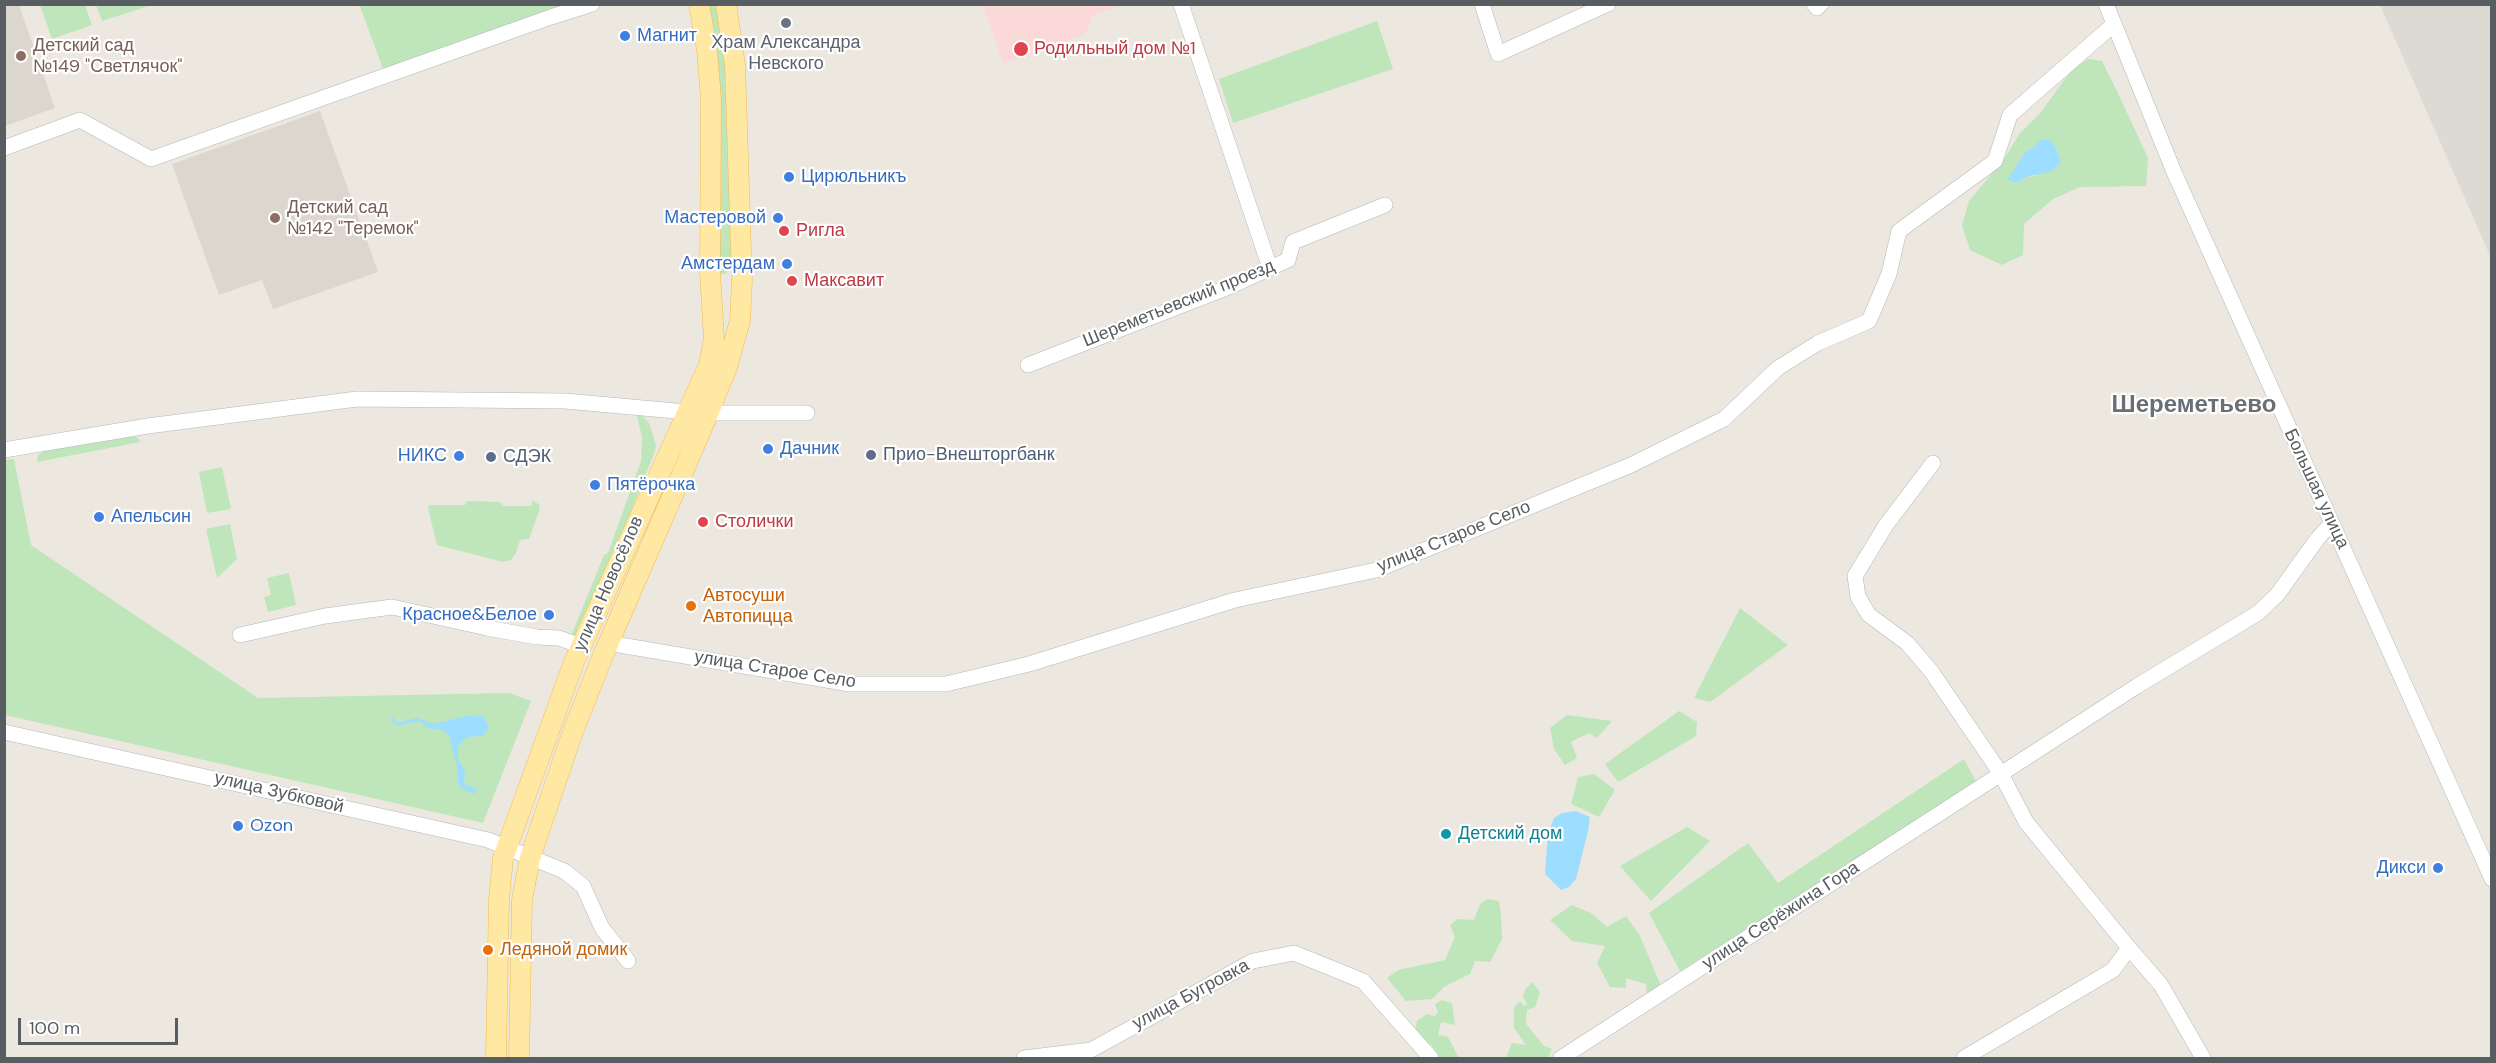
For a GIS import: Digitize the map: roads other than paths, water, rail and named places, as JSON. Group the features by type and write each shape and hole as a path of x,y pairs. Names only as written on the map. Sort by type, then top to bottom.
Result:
{"main road":[{"name":"улица Новосёлов","path":"495,1059 499,899 503,858 581,646 709,364 714,339 710,272 711,99 707,50 699,4"},
{"name":"улица Новосёлов","path":"519,1059 522,900 530,858 572,734 608,643 709,413 736,339 740,321 742,281 735,65 726,4"}],"street":[{"path":"4,148 80,120 151,159 551,16 592,4"},
{"path":"1181,4 1270,268"},
{"path":"1482,4 1498,54 1608,4"},
{"name":"Большая улица","path":"2106,4 2174,172 2491,875"},
{"name":"улица Старое Село","path":"608,643 850,684 946,684 1029,664 1235,600 1377,570 1631,465 1724,419 1778,368 1818,344 1869,321 1889,274 1899,231 1995,161 2010,116 2113,25"},
{"name":"Шереметьевский проезд","path":"1028,365 1229,287 1288,260 1293,242 1385,205"},
{"path":"4,450 148,426 357,399 565,401 687,411"},
{"path":"709,413 807,413"},
{"path":"1933,463 1886,525 1855,576 1858,597 1869,615 1907,643 1931,671 2001,774 2026,822 2161,985 2204,1059"},
{"name":"улица Серёжина Гора","path":"1561,1059 2137,686 2258,613 2277,595 2318,538 2332,523"},
{"path":"240,635 325,616 392,607 487,628 537,637 559,638 581,646"},
{"name":"улица Зубковой","path":"4,732 471,835 507,848 564,871 583,886 602,928 628,961"},
{"path":"1964,1059 2113,970 2129,948"},
{"name":"улица Бугровка","path":"1024,1059 1091,1050 1253,961 1294,953 1363,981 1431,1059"}],"water":[{"path":"2049,139 2056,148 2061,162 2052,171 2026,177 2016,183 2008,179 2026,151 2040,140"},
{"path":"471,715 483,716 489,727 482,736 467,737 458,747 458,759 465,771 464,784 476,789 475,794 463,789 458,783 457,766 449,735 442,730 428,728 420,721 397,726 390,719 392,717 397,723 417,718 438,723"},
{"path":"1576,811 1590,817 1588,831 1576,879 1569,887 1561,890 1545,874 1548,833 1554,818 1562,813"}],"place":[{"name":"Храм Александра Невского","path":"786,23"},
{"name":"Магнит","path":"625,36"},
{"name":"Родильный дом №1","path":"1021,49"},
{"name":"Детский сад №149 \"Светлячок\"","path":"21,56"},
{"name":"Цирюльникъ","path":"789,177"},
{"name":"Детский сад №142 \"Теремок\"","path":"275,218"},
{"name":"Мастеровой","path":"778,218"},
{"name":"Ригла","path":"784,231"},
{"name":"Амстердам","path":"787,264"},
{"name":"Максавит","path":"792,281"},
{"name":"Дачник","path":"768,449"},
{"name":"Прио-Внешторгбанк","path":"871,455"},
{"name":"НИКС","path":"459,456"},
{"name":"СДЭК","path":"491,457"},
{"name":"Пятёрочка","path":"595,485"},
{"name":"Апельсин","path":"99,517"},
{"name":"Столички","path":"703,522"},
{"name":"Автосуши Автопицца","path":"691,606"},
{"name":"Красное&Белое","path":"549,615"},
{"name":"Ozon","path":"238,826"},
{"name":"Детский дом","path":"1446,834"},
{"name":"Дикси","path":"2438,868"},
{"name":"Ледяной домик","path":"488,950"}],"district":[{"name":"Шереметьево","path":"2194,406"}]}
